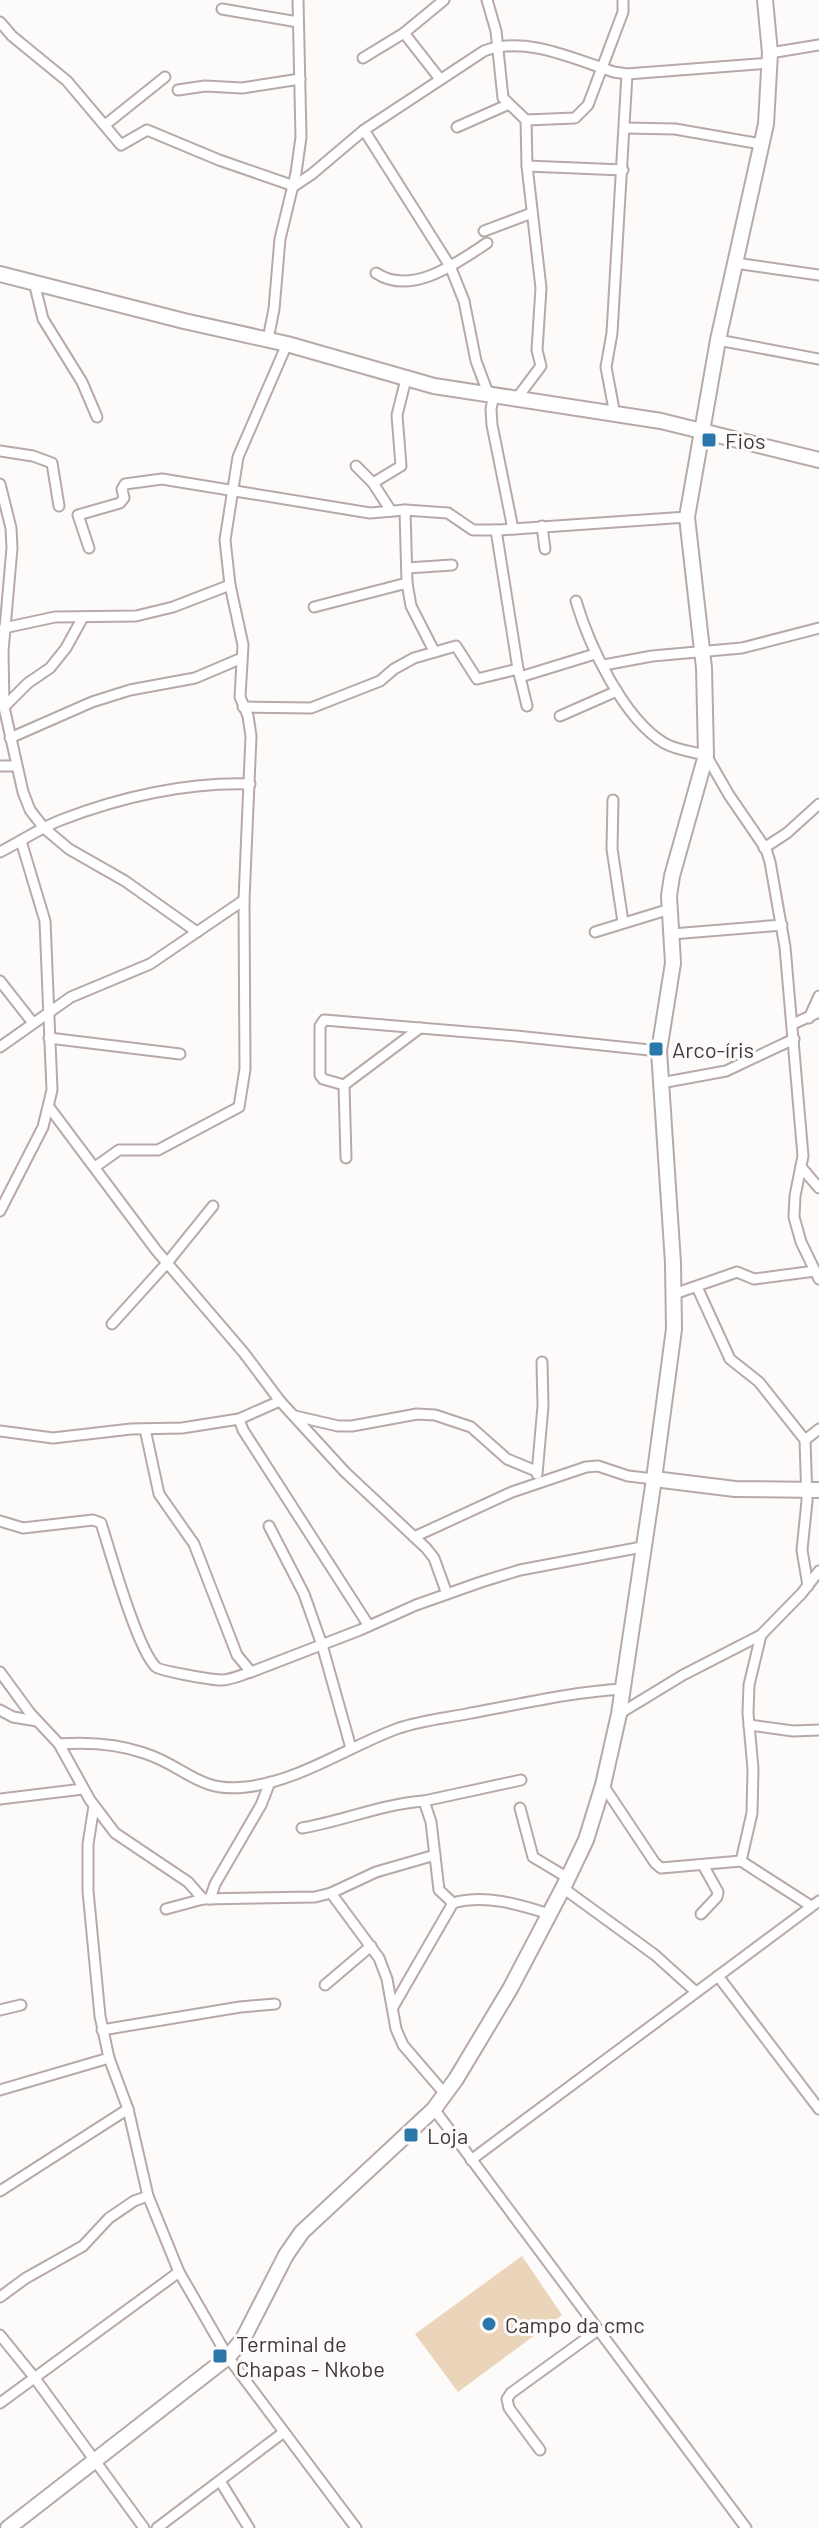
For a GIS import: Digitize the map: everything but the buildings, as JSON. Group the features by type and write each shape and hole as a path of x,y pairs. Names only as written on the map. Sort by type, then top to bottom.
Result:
{"street":[{"path":"268,339 280,239 294,186 301,137 298,0"},
{"path":"363,58 404,33 444,0"},
{"path":"487,0 498,46 501,89 507,105 526,120 575,118 588,105 623,12 623,0"},
{"path":"8,2528 228,2357 243,2339 253,2314 302,2232 434,2109 471,2057 566,1883 586,1840 603,1785 619,1714 672,1349 674,1294 659,1051 673,963 672,876 706,755 702,652 687,517 700,429 768,100 770,58 765,0"},
{"path":"222,9 298,22"},
{"path":"0,22 12,36 67,81 121,145 147,130 219,160 294,186"},
{"path":"404,33 440,79"},
{"path":"294,186 364,130 484,51 498,46 532,47 627,74 770,58 819,45"},
{"path":"615,415 606,367 612,333 627,74"},
{"path":"105,125 165,77"},
{"path":"178,90 205,86 242,88 300,79"},
{"path":"457,127 507,105"},
{"path":"517,398 541,366 537,350 541,288 527,166 526,120"},
{"path":"625,128 675,129 761,144"},
{"path":"364,130 450,266 464,301 476,361 491,393 494,443 513,529"},
{"path":"527,166 623,170"},
{"path":"484,231 532,213"},
{"path":"376,273 387,279 413,280 450,266 487,243"},
{"path":"735,263 819,275"},
{"path":"0,274 268,339 434,386 700,429 715,436 819,460"},
{"path":"34,282 43,319 82,382 97,417"},
{"path":"718,340 819,359"},
{"path":"95,1167 119,1150 158,1150 239,1107 245,1069 244,900 251,727 240,697 243,645 230,585 225,540 244,440 287,344"},
{"path":"373,483 401,466 397,415 406,379"},
{"path":"0,451 33,456 52,463 59,506"},
{"path":"356,466 373,483 391,511"},
{"path":"89,548 77,517 120,503 124,498 122,489 125,484 162,479 370,513 405,510 448,513 473,530 687,517"},
{"path":"0,484 12,548 4,589 8,616 2,629 4,707 16,766 30,810 44,828 69,849 125,881 197,932"},
{"path":"405,510 407,583 411,606 434,651"},
{"path":"542,526 545,549"},
{"path":"496,530 527,706"},
{"path":"407,568 452,565"},
{"path":"314,607 407,583"},
{"path":"2,629 42,619 136,616 186,603 230,585"},
{"path":"576,601 595,654 634,715 667,745 706,755 764,848 770,862 782,925 803,1156 794,1217 801,1242 817,1275 754,1279 737,1272 674,1294"},
{"path":"4,707 28,683 50,668 66,648 83,617"},
{"path":"604,665 652,656 742,648 819,628"},
{"path":"243,707 311,708 380,681 394,669 434,651 458,648 477,679 519,673 595,654"},
{"path":"10,738 92,702 130,690 195,678 242,658"},
{"path":"560,716 617,691"},
{"path":"0,766 16,766"},
{"path":"0,852 44,828 105,806 211,783 250,784"},
{"path":"613,800 612,849 623,922"},
{"path":"764,848 787,833 819,804"},
{"path":"0,1211 43,1127 52,1090 45,921 21,841"},
{"path":"0,1047 91,987 150,964 244,900"},
{"path":"595,932 670,909"},
{"path":"672,934 782,925"},
{"path":"0,981 33,1023"},
{"path":"809,1018 819,996"},
{"path":"793,1024 819,1012"},
{"path":"344,1085 323,1079 320,1075 320,1026 324,1020 659,1051"},
{"path":"344,1085 420,1028"},
{"path":"49,1038 180,1054"},
{"path":"661,1083 726,1071 794,1039"},
{"path":"344,1085 346,1158"},
{"path":"49,1107 167,1263 244,1353 280,1401 345,1472 434,1558 447,1594"},
{"path":"801,1167 819,1188"},
{"path":"112,1324 213,1206"},
{"path":"697,1287 730,1359 759,1382 805,1440 813,1490 802,1550 808,1586"},
{"path":"538,1476 543,1406 542,1362"},
{"path":"0,1431 53,1438 182,1428 239,1419 280,1401"},
{"path":"295,1416 338,1426 352,1426 417,1414 435,1415 471,1427 507,1459 538,1476"},
{"path":"239,1419 251,1444 369,1626"},
{"path":"145,1429 159,1494 194,1544 237,1655 251,1672"},
{"path":"805,1440 819,1429"},
{"path":"414,1537 538,1476 592,1466 628,1476 735,1489 813,1490"},
{"path":"0,1521 23,1528 93,1520 101,1523 129,1610 153,1664 164,1672 220,1680 251,1672 447,1594 520,1570 642,1547"},
{"path":"269,1526 304,1594 351,1748"},
{"path":"619,1714 696,1668 761,1635 819,1571"},
{"path":"741,1861 752,1813 749,1685 761,1635"},
{"path":"0,1672 37,1721 59,1744 83,1789 115,1833 188,1882 206,1899"},
{"path":"59,1744 91,1744 143,1752 169,1763 201,1783 215,1787 246,1787 270,1782 423,1722 516,1704 622,1689"},
{"path":"0,1710 27,1721 37,1721"},
{"path":"749,1725 793,1731 819,1730"},
{"path":"302,1828 402,1803 521,1780"},
{"path":"206,1899 261,1805 270,1782"},
{"path":"471,2160 815,1903 741,1861 666,1868 658,1866 603,1785"},
{"path":"0,1799 83,1789"},
{"path":"424,1801 431,1822 439,1890 453,1903"},
{"path":"94,1806 88,1844 88,1891 102,2030 128,2109 148,2196 179,2272 228,2357 356,2528"},
{"path":"520,1808 533,1857 696,1992"},
{"path":"166,1909 206,1899 292,1899 331,1893 376,1872 435,1855"},
{"path":"701,1914 718,1892 703,1865"},
{"path":"331,1893 371,1946 384,1970 396,2029 403,2045 445,2094"},
{"path":"453,1903 492,1900 523,1905 549,1914"},
{"path":"393,2007 453,1903"},
{"path":"325,1985 371,1946"},
{"path":"718,1976 819,2109"},
{"path":"102,2030 275,2004"},
{"path":"0,2010 21,2005"},
{"path":"0,2090 109,2058"},
{"path":"0,2191 128,2109"},
{"path":"434,2109 746,2528"},
{"path":"0,2297 26,2278 83,2246 109,2218 134,2201 148,2196"},
{"path":"0,2403 179,2272"},
{"path":"540,2450 509,2408 507,2399 598,2330"},
{"path":"0,2335 144,2528"},
{"path":"157,2528 284,2432"},
{"path":"220,2481 249,2528"}],"shaded area":[{"name":"Campo da cmc","path":"522,2256 562,2315 458,2392 415,2334"}],"place":[{"name":"Fios","path":"709,440"},
{"name":"Arco-íris","path":"656,1049"},
{"name":"Loja","path":"411,2135"},
{"name":"Campo da cmc","path":"489,2324"},
{"name":"Terminal de Chapas - Nkobe","path":"220,2356"}]}
